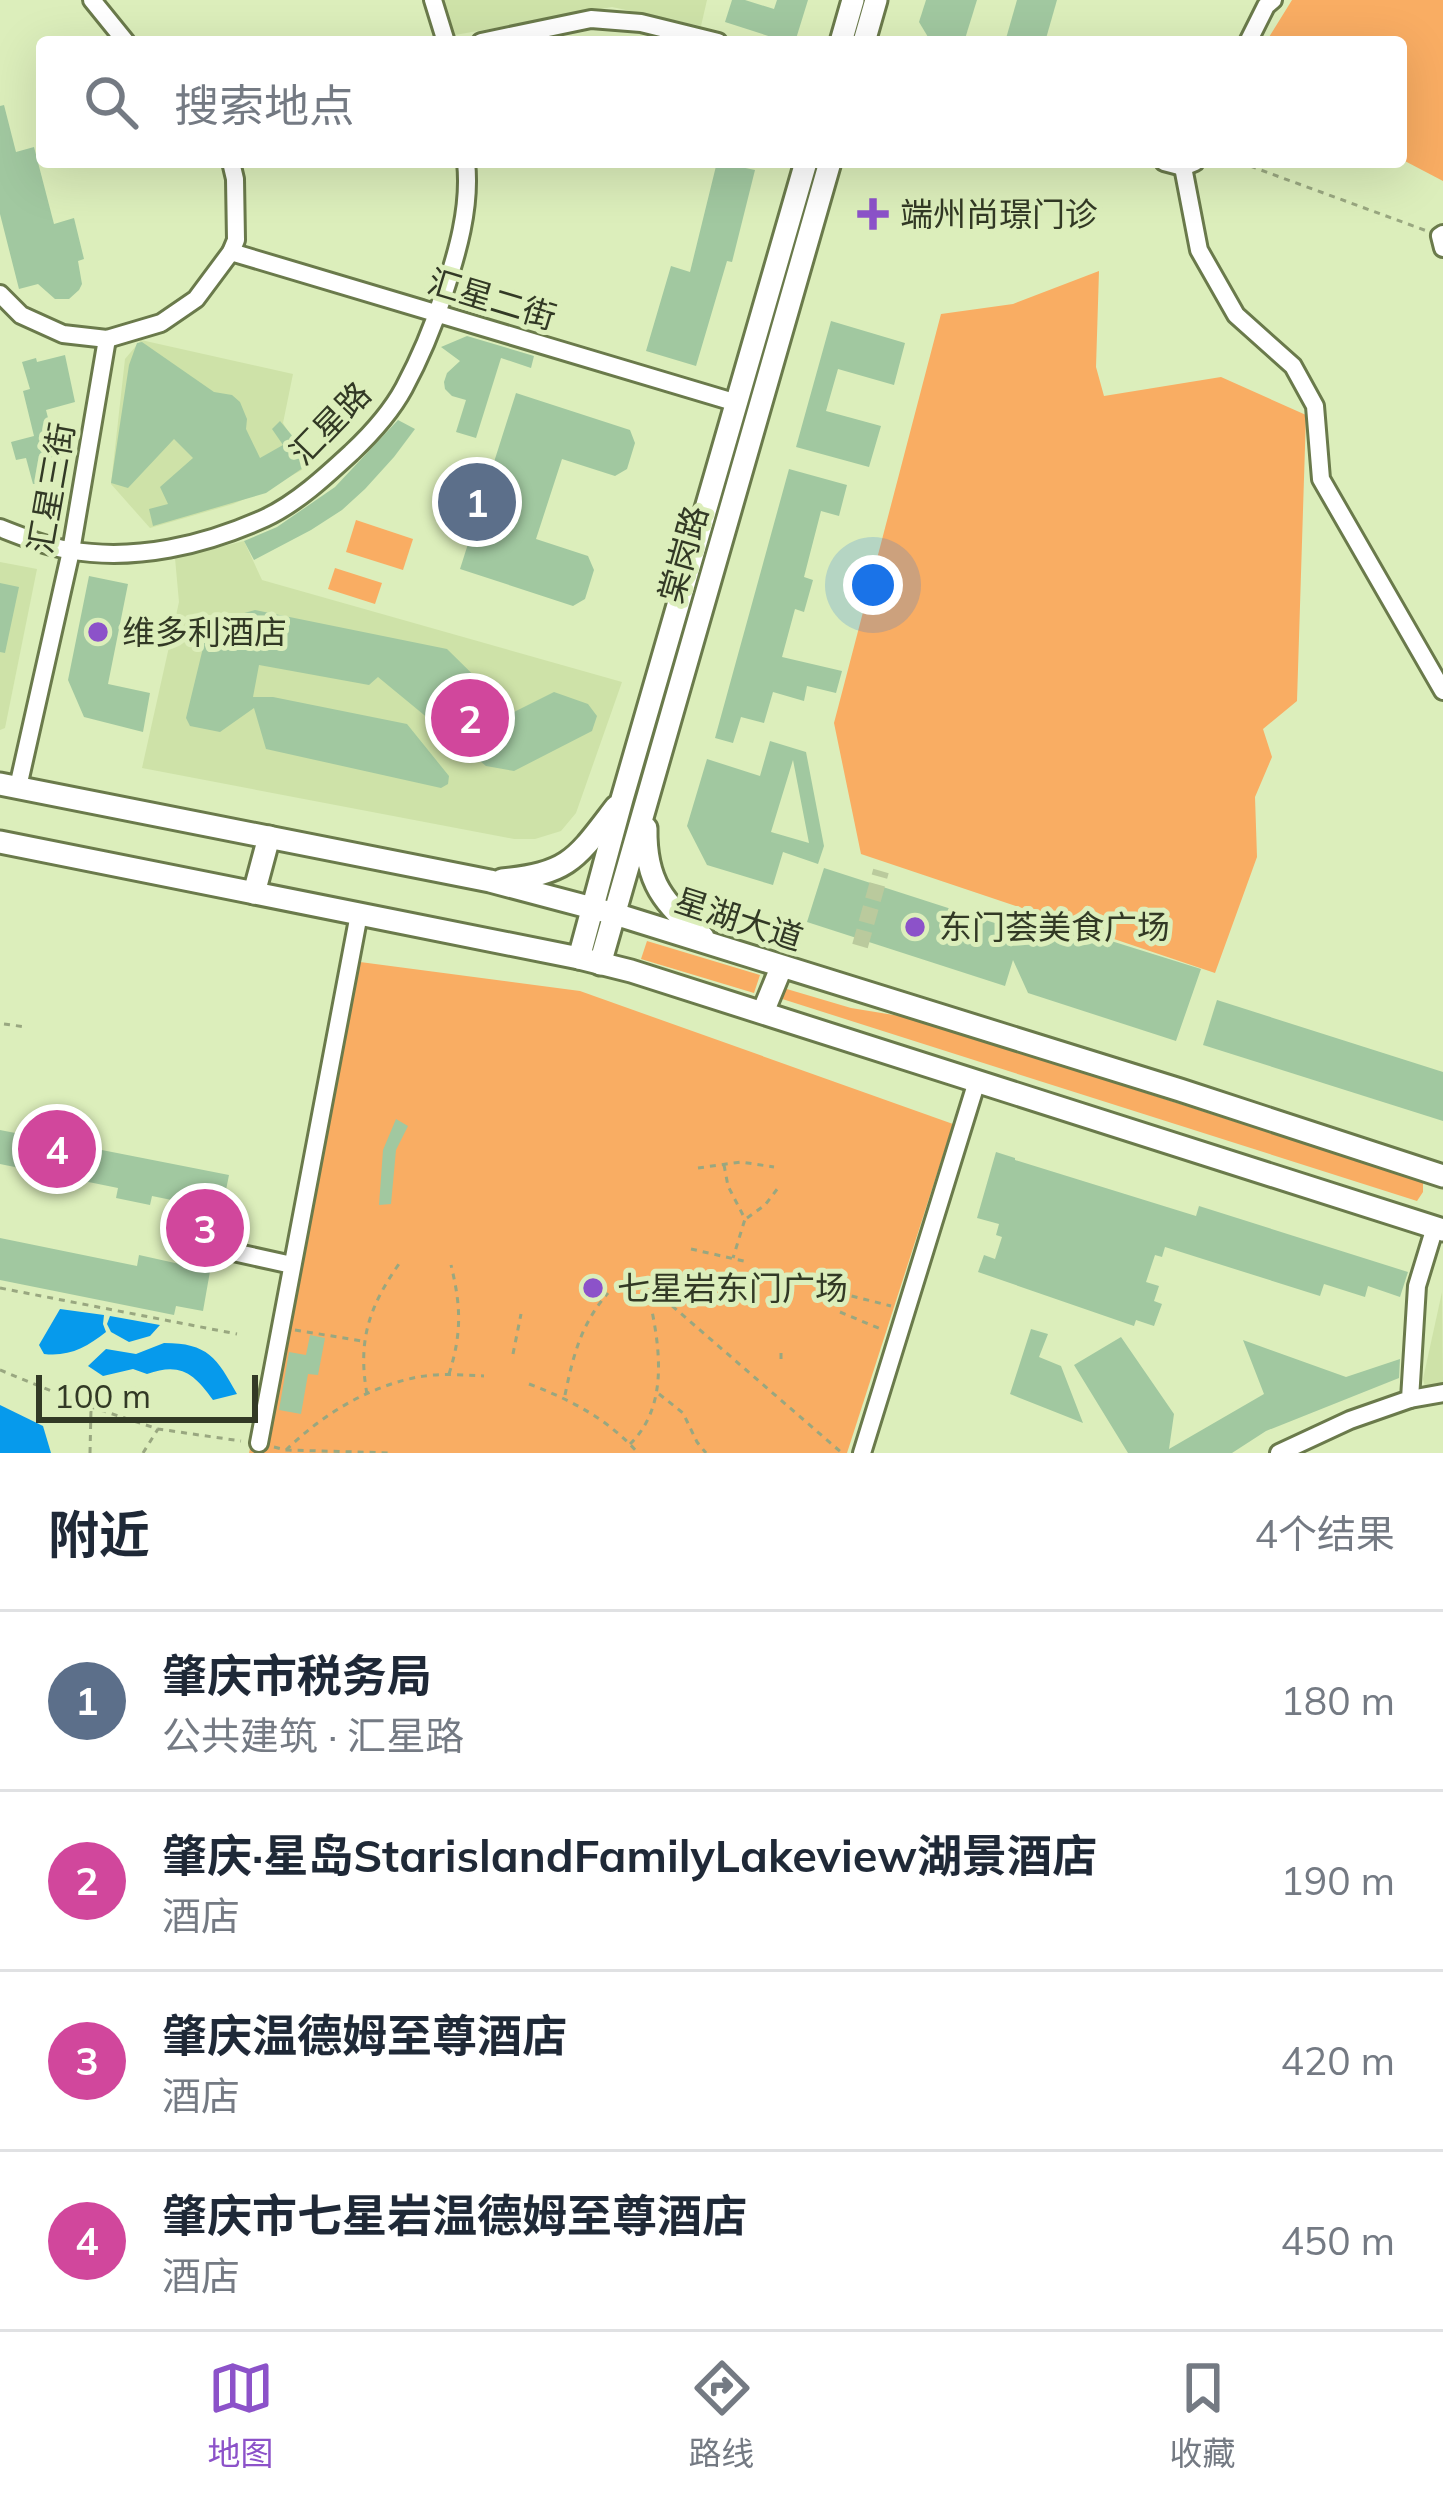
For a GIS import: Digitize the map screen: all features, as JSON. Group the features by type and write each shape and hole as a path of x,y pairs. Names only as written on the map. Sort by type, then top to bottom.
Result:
{"main road":[{"path":"843,36 853,0"},
{"path":"866,36 876,0"},
{"name":"棠岗路","path":"604,911 622,799 804,168"},
{"name":"棠岗路","path":"590,961 604,911 646,806 828,168"},
{"path":"696,545 718,552"},
{"name":"星湖大道","path":"9,785 490,881 604,911 1443,1176"},
{"path":"490,881 546,874 562,867 579,855 622,799"},
{"path":"646,806 645,847 658,891 670,909 713,945"},
{"path":"254,893 268,836"},
{"path":"0,842 590,961 1439,1228"},
{"path":"763,1012 781,968"}],"street":[{"path":"92,0 121,36"},
{"path":"434,0 444,36"},
{"path":"1251,36 1273,0"},
{"path":"511,36 591,20 641,23 694,36"},
{"path":"0,294 21,315 63,334 107,339 161,323 196,299 236,240 232,168"},
{"name":"汇星路","path":"0,528 71,551 110,554 184,547 268,517 323,479 369,436 403,391 438,314 459,249 466,168"},
{"path":"1189,168 1199,250 1236,315 1293,366 1315,406 1321,479 1443,691"},
{"name":"汇星二街","path":"230,252 736,403"},
{"name":"汇星三街","path":"9,785 71,551 107,339"},
{"path":"259,1443 359,914"},
{"path":"862,1453 977,1081"},
{"path":"1410,1400 1417,1286 1439,1228"},
{"path":"214,1248 292,1265"},
{"path":"1280,1453 1350,1420 1443,1393"}],"path":[{"path":"1254,168 1442,239"},
{"path":"4,1024 26,1027"},
{"path":"698,1168 741,1162 774,1167"},
{"path":"724,1165 728,1186 746,1219"},
{"path":"733,1258 746,1219 778,1188"},
{"path":"691,1249 748,1262"},
{"path":"367,1394 362,1367 368,1321 401,1261"},
{"path":"449,1375 460,1310 452,1265"},
{"path":"0,1288 236,1334"},
{"path":"564,1397 586,1321 608,1293"},
{"path":"840,1293 906,1310"},
{"path":"663,1298 842,1453"},
{"path":"630,1444 640,1434 658,1393 659,1348 652,1311"},
{"path":"840,1312 898,1336"},
{"path":"513,1354 521,1314"},
{"path":"280,1327 364,1341"},
{"path":"781,1353 782,1364"},
{"path":"0,1370 158,1429 286,1450 392,1453"},
{"path":"286,1450 322,1419 367,1394 418,1377 484,1376"},
{"path":"529,1384 564,1397 601,1419 638,1453"},
{"path":"658,1393 683,1413 706,1453"},
{"path":"90,1453 92,1407"},
{"path":"143,1453 158,1429"}],"shaded area":[{"path":"444,0 707,0 701,26 612,7 455,35"},
{"path":"1292,0 1443,0 1443,181 1407,162 1407,36 1270,36"},
{"path":"1099,271 1096,367 1104,396 1221,377 1306,415 1297,701 1263,729 1272,757 1255,797 1257,857 1215,973 861,854 834,723 941,314 1013,304"},
{"path":"141,340 293,374 283,423 309,466 233,504 150,528 111,484 125,359"},
{"path":"356,520 413,539 403,570 346,552"},
{"path":"244,541 262,580 622,682 576,813 561,831 514,839 142,768 179,602 175,558"},
{"path":"0,562 37,569 5,728 0,730"},
{"path":"335,568 382,583 375,604 328,589"},
{"path":"647,941 760,975 754,993 641,959"},
{"name":"七星岩东门广场","path":"360,962 580,991 953,1124 847,1453 249,1453"},
{"path":"780,987 851,1008 912,1018 1423,1182 1423,1192 1417,1201 776,997"},
{"path":"1442,1292 1443,1385 1425,1387 1423,1379"}],"water":[{"path":"60,1309 104,1315 106,1332 77,1350 44,1354 39,1345"},
{"path":"110,1316 160,1325 150,1336 129,1342 111,1332"},
{"path":"164,1343 191,1346 210,1355 237,1394 213,1400 192,1377 177,1370 147,1374 133,1369 103,1376 88,1366 106,1349 136,1354"},
{"path":"0,1405 43,1426 51,1453 0,1453"}],"building":[{"path":"732,0 774,9 777,0 808,0 797,36 768,36 725,22"},
{"path":"926,0 977,0 966,36 927,36 919,22"},
{"path":"1017,0 1057,0 1047,36 1007,36"},
{"path":"4,105 16,152 34,147 54,224 74,218 84,259 78,261 82,284 69,299 55,299 38,284 19,289 0,214 0,106"},
{"path":"716,168 755,170 732,262 727,261 696,366 646,351 671,266 690,272"},
{"path":"831,321 905,343 894,385 838,369 826,411 881,426 869,467 796,447"},
{"path":"467,336 534,356 531,368 501,358 476,438 456,432 466,400 452,396 444,382 460,361 441,347"},
{"path":"137,343 214,392 232,395 240,402 260,458 283,445 272,429 280,421 313,461 266,493 153,526 149,509 168,504 160,487 193,458 174,439 128,488 111,483 129,365"},
{"path":"65,355 75,402 46,410 57,453 66,451 70,466 46,472 48,481 33,484 26,458 16,460 11,442 34,436 23,391 30,389 22,362"},
{"path":"516,393 630,430 635,443 627,469 615,476 562,459 536,539 588,556 594,570 585,599 573,606 460,569"},
{"path":"398,420 415,429 365,489 311,530 254,560 244,541 277,527 335,487"},
{"path":"789,469 847,485 839,516 821,511 804,577 813,580 804,612 795,609 782,657 842,671 836,693 807,686 804,701 773,692 764,723 741,717 733,743 715,738"},
{"name":"维多利酒店","path":"89,576 128,584 108,684 150,693 143,732 84,717 68,680"},
{"path":"0,583 19,587 5,653 0,652"},
{"path":"255,610 447,649 512,713 554,692 588,704 597,716 592,731 514,771 486,766 378,677 369,685 259,665 253,697 407,724 449,776 448,784 441,788 266,749 254,708 220,732 190,726 186,718 209,623"},
{"path":"770,741 806,752 824,846 818,864 783,852 773,885 707,865 687,826 707,759 760,776","holes":["793,760 809,843 771,832"]},
{"path":"824,868 1038,937 1044,920 1201,969 1176,1041 1028,993 1013,960 1005,986 807,922"},
{"path":"1217,1000 1443,1072 1443,1121 1203,1045"},
{"path":"396,1119 408,1126 396,1150 391,1204 379,1205 383,1150"},
{"path":"0,1130 229,1175 217,1235 202,1246 212,1260 203,1311 176,1306 174,1315 0,1280 0,1238 137,1266 139,1255 184,1265 194,1217 188,1216 191,1204 152,1196 150,1205 116,1198 118,1188 0,1164"},
{"path":"996,1152 1196,1216 1199,1206 1408,1272 1400,1297 1368,1286 1365,1297 1324,1284 1320,1296 1165,1247 1162,1257 1155,1255 1146,1282 1159,1286 1154,1301 1162,1304 1154,1326 1136,1320 1134,1326 978,1272 984,1255 995,1259 1002,1237 996,1235 999,1224 977,1218"},
{"path":"1031,1329 1048,1334 1039,1357 1061,1366 1083,1423 1010,1394"},
{"path":"310,1335 325,1338 318,1375 308,1374 301,1414 279,1410 289,1352 306,1355"},
{"path":"1121,1337 1174,1414 1169,1449 1264,1394 1243,1340 1346,1377 1400,1359 1399,1378 1266,1431 1232,1453 1128,1453 1074,1365"}],"tunnel":[{"path":"860,946 881,871"}],"place":[{"name":"端州尚璟门诊","path":"873,214"},
{"name":"肇庆市税务局","path":"477,502"},
{"name":"维多利酒店","path":"98,632"},
{"name":"肇庆·星岛StarislandFamilyLakeview湖景酒店","path":"470,718"},
{"name":"东门荟美食广场","path":"915,927"},
{"name":"肇庆市七星岩温德姆至尊酒店","path":"57,1149"},
{"name":"肇庆温德姆至尊酒店","path":"205,1228"},
{"name":"七星岩东门广场","path":"593,1288"}]}
